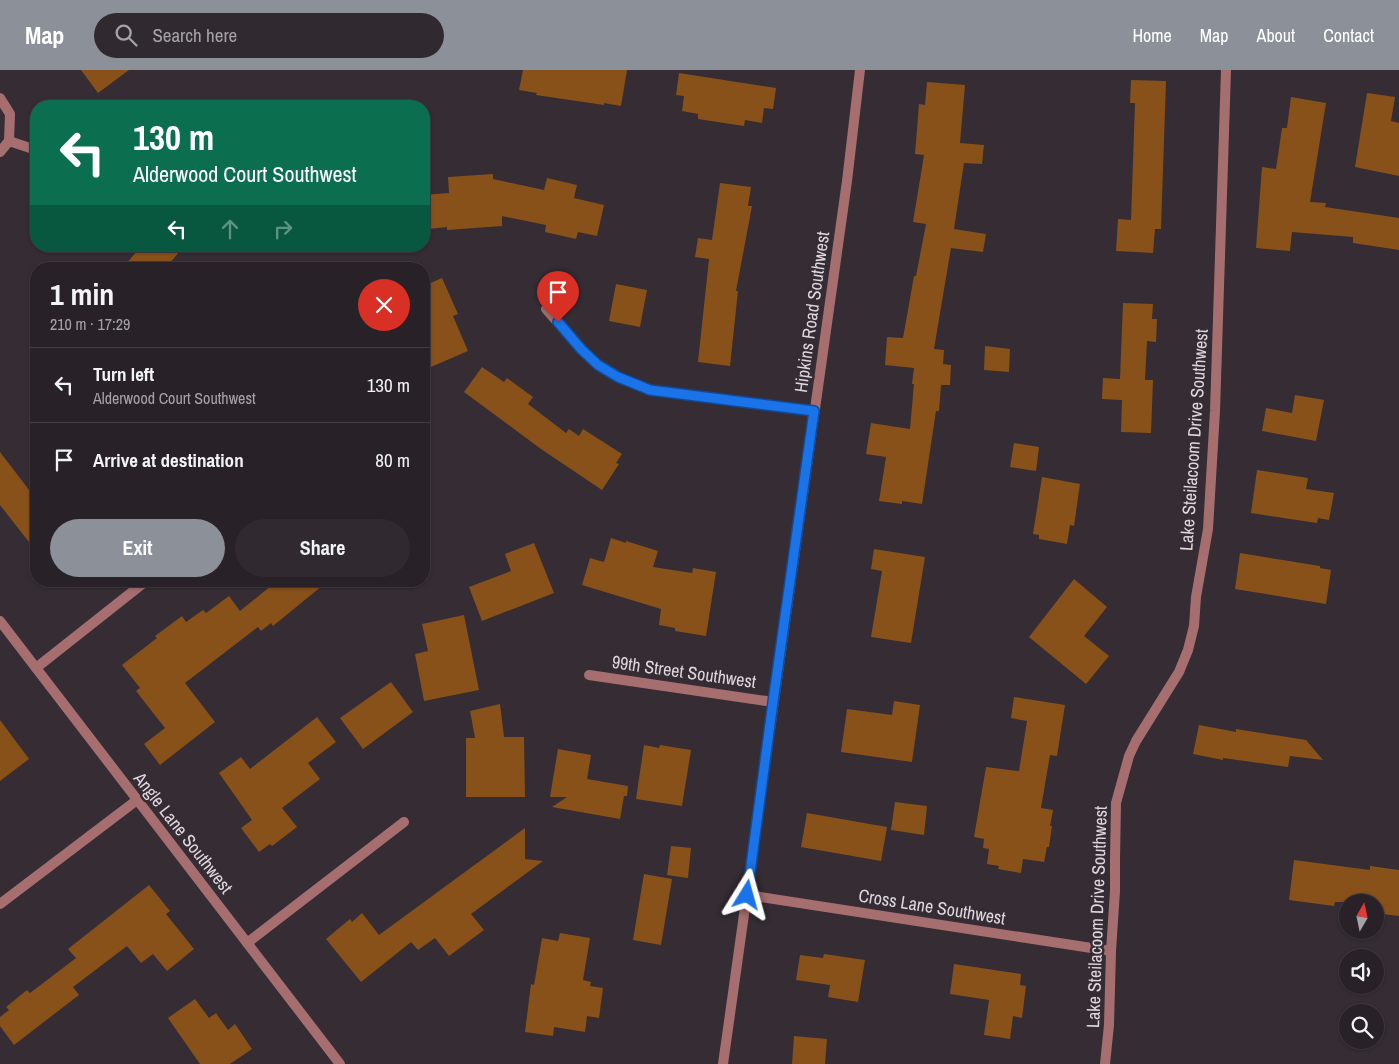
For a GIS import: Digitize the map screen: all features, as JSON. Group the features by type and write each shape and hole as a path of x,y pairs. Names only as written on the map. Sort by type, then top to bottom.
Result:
{"street":[{"name":"Hipkins Road Southwest","path":"723,1064 847,181 860,70"},
{"name":"Lake Steilacoom Drive Southwest","path":"1104,1064 1110,1025 1116,803 1129,756 1179,672 1188,650 1194,626 1196,596 1208,529 1215,411 1226,70"},
{"path":"0,98 10,114 9,141 0,152"},
{"path":"9,141 30,148"},
{"path":"546,309 581,349 598,365 618,377 650,390 814,411"},
{"path":"36,668 138,587"},
{"name":"Angle Lane Southwest","path":"0,621 340,1064"},
{"name":"99th Street Southwest","path":"590,676 773,702"},
{"path":"0,904 138,800"},
{"path":"247,943 404,822"},
{"name":"Cross Lane Southwest","path":"747,895 1111,951"}],"building":[{"path":"81,70 129,70 98,93"},
{"path":"523,70 627,70 621,106 536,95 537,93 519,90"},
{"path":"679,73 776,88 773,109 764,108 762,123 745,120 744,126 698,119 698,114 682,111 684,96 676,95"},
{"path":"1131,80 1166,81 1161,229 1155,229 1153,253 1116,251 1118,219 1131,220 1135,103 1130,103"},
{"path":"927,82 965,85 960,143 984,145 982,164 964,163 954,229 986,234 983,252 951,248 934,349 944,350 943,364 951,365 950,385 941,385 939,411 936,411 922,504 902,501 902,504 879,501 886,457 866,454 871,423 910,429 914,368 885,365 887,337 903,338 926,224 913,222 924,155 915,154 919,104 925,105"},
{"path":"1367,93 1395,97 1391,121 1399,123 1399,176 1355,167"},
{"path":"1291,97 1326,103 1310,202 1326,203 1325,207 1399,218 1399,250 1353,243 1353,237 1292,232 1290,251 1256,248 1262,167 1276,169 1282,128 1287,128"},
{"path":"493,174 493,179 544,190 547,178 577,185 574,198 604,205 597,236 578,232 576,239 545,232 546,225 502,216 502,226 447,230 447,227 430,229 430,195 449,193 448,177"},
{"path":"720,183 751,187 748,206 752,206 736,291 738,291 730,366 698,362 709,259 695,257 698,238 712,240"},
{"path":"136,252 179,252 171,262 128,262"},
{"path":"442,278 458,314 453,316 468,351 430,367 430,283"},
{"path":"616,284 647,290 640,327 609,321"},
{"path":"1123,303 1153,304 1152,319 1157,319 1156,342 1147,341 1145,380 1153,380 1151,433 1121,432 1122,400 1102,399 1103,378 1120,379"},
{"path":"985,346 1010,349 1009,372 984,370"},
{"path":"482,367 504,382 507,378 533,397 528,404 566,433 569,429 579,436 583,429 622,454 616,463 619,464 602,490 541,449 464,392"},
{"path":"1295,395 1324,400 1316,441 1262,431 1266,408 1292,413"},
{"path":"1014,443 1039,447 1036,471 1010,467"},
{"path":"0,452 30,491 30,543 0,505"},
{"path":"1257,470 1308,478 1306,489 1334,493 1329,520 1318,518 1317,523 1251,513"},
{"path":"1042,477 1080,484 1074,526 1070,525 1067,544 1039,539 1039,535 1033,534"},
{"path":"611,538 658,551 653,567 692,573 693,568 716,572 706,636 675,631 675,628 659,625 661,609 582,585 590,558 604,562"},
{"path":"534,543 554,593 482,621 469,587 511,571 505,554"},
{"path":"874,549 925,557 911,643 871,637 882,571 871,569"},
{"path":"1240,553 1320,566 1320,568 1331,570 1326,604 1235,589"},
{"path":"1074,579 1107,607 1084,636 1109,656 1086,684 1029,637"},
{"path":"270,587 321,587 273,626 271,623 261,631 258,627 185,683 215,722 160,765 144,744 165,728 136,691 140,688 122,665 157,638 155,636 182,616 186,622 203,610 206,613 229,596 240,611"},
{"path":"464,615 479,690 424,701 415,654 428,651 422,624"},
{"path":"391,682 413,712 363,749 340,718"},
{"path":"1014,697 1065,705 1057,756 1050,755 1041,808 1053,810 1049,847 1047,847 1044,862 1023,859 1021,873 998,869 999,866 987,864 989,849 983,848 984,839 974,837 986,767 1019,771 1027,721 1011,718"},
{"path":"894,701 920,705 912,762 841,752 847,709 892,715"},
{"path":"500,704 504,737 524,737 525,797 466,797 466,738 475,738 470,711"},
{"path":"317,717 336,742 308,763 320,779 282,808 297,827 272,846 270,844 259,852 241,828 252,820 219,773 241,757 250,769"},
{"path":"0,720 29,759 0,781"},
{"path":"1199,725 1236,732 1236,729 1306,740 1323,760 1290,756 1288,767 1223,758 1223,760 1193,754"},
{"path":"644,745 659,748 660,745 691,750 682,806 636,799"},
{"path":"558,749 591,755 587,779 628,786 627,796 624,796 620,819 552,807 567,797 550,797"},
{"path":"895,802 927,806 924,835 891,830"},
{"path":"807,813 887,827 881,861 801,847"},
{"path":"525,828 525,859 543,861 471,914 484,930 449,956 435,938 418,950 411,942 361,982 326,939 350,919 352,922 362,913 379,935"},
{"path":"671,846 691,848 688,878 667,875"},
{"path":"1294,860 1370,870 1370,866 1399,870 1399,916 1384,914 1384,894 1339,894 1339,902 1335,902 1334,906 1289,900"},
{"path":"644,874 672,879 661,945 633,940"},
{"path":"149,885 170,911 166,914 194,949 167,971 153,954 141,963 127,946 73,987 79,995 14,1045 0,1026 0,1017 9,1010 6,1007 27,990 30,993 76,958 68,949"},
{"path":"560,933 590,938 583,980 591,982 590,986 603,988 599,1018 587,1016 585,1032 554,1027 553,1036 525,1032 531,984 534,985 542,938 558,941"},
{"path":"824,954 865,960 858,1002 828,997 830,985 796,980 800,955 823,958"},
{"path":"954,964 1021,974 1020,985 1026,986 1022,1018 1013,1016 1010,1039 984,1035 989,1000 950,994"},
{"path":"195,999 209,1018 216,1013 228,1030 235,1024 252,1049 230,1064 200,1064 168,1018"},
{"path":"794,1036 827,1039 825,1064 792,1064"}],"route":[{"path":"558,322 581,349 598,365 618,377 650,390 814,411 747,895"}]}
